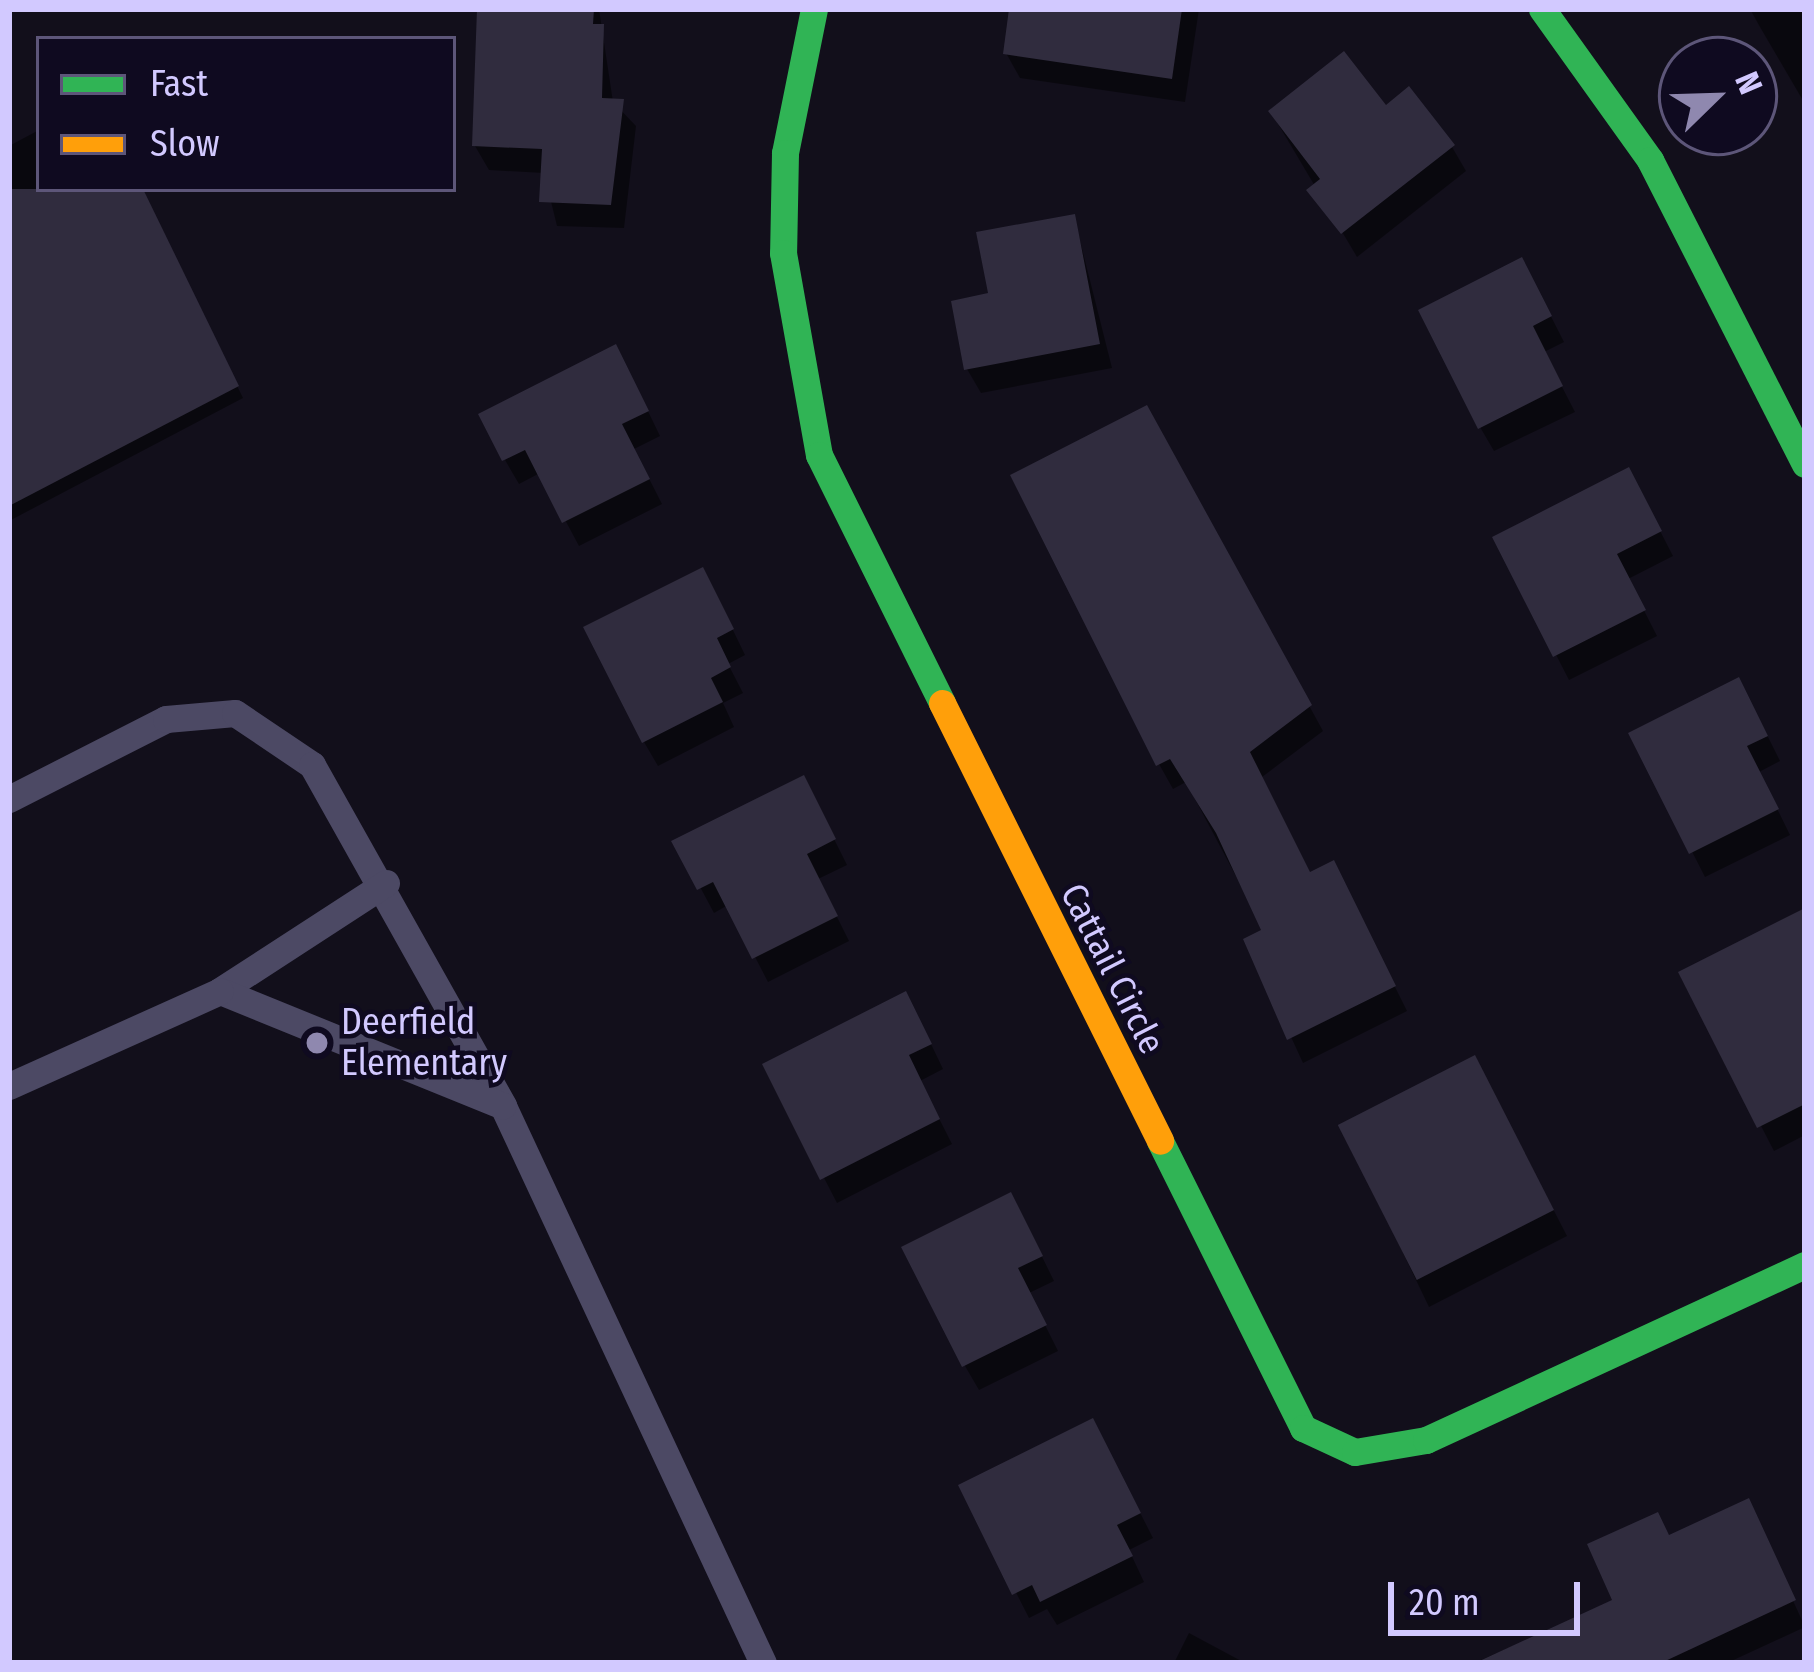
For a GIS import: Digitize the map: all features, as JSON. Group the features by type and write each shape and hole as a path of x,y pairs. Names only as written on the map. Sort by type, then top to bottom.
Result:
{"street":[{"name":"Cattail Circle","path":"814,9 784,152 783,254 819,454 1303,1428 1355,1452 1426,1440 1805,1265"},
{"path":"1542,9 1651,160 1805,464"}],"lane":[{"path":"9,799 166,719 235,712 312,765 386,883 503,1106 763,1663"},
{"path":"9,1086 220,991 386,883"},
{"path":"220,991 503,1106"}],"building":[{"path":"477,9 594,9 593,24 604,24 602,98 624,99 611,205 539,202 542,149 472,146"},
{"path":"1009,9 1182,9 1172,79 1003,54"},
{"path":"1344,51 1386,105 1409,86 1455,145 1341,234 1306,190 1320,179 1268,111"},
{"path":"9,189 144,192 239,386 9,506"},
{"path":"1075,214 1100,344 964,370 951,301 988,293 976,232"},
{"path":"1522,257 1552,316 1533,326 1563,386 1478,429 1418,310"},
{"path":"616,344 649,411 622,424 650,479 562,523 525,450 502,461 478,414"},
{"path":"1147,405 1312,705 1250,752 1310,872 1334,860 1396,986 1287,1040 1243,939 1261,930 1216,833 1170,759 1156,766 1010,475"},
{"path":"1629,467 1662,531 1617,554 1646,610 1553,657 1492,537"},
{"path":"703,567 734,629 717,638 731,667 711,678 723,702 642,743 583,627"},
{"path":"1739,677 1768,736 1747,746 1779,809 1689,854 1628,733"},
{"path":"804,775 836,839 807,854 838,916 752,959 713,882 697,890 671,841"},
{"path":"1805,908 1805,1104 1757,1128 1678,972"},
{"path":"906,991 932,1044 909,1055 940,1119 820,1180 762,1064"},
{"path":"1475,1055 1554,1210 1417,1280 1338,1125"},
{"path":"1011,1192 1043,1256 1018,1268 1047,1325 962,1367 901,1247"},
{"path":"1093,1418 1141,1513 1117,1525 1133,1556 1040,1602 1032,1585 1012,1595 958,1485"},
{"path":"1749,1498 1796,1600 1661,1663 1475,1663 1612,1600 1587,1544 1658,1512 1669,1535"}],"traffic: fast":[{"path":"814,9 785,153 783,253 819,455 942,703"},
{"path":"1542,9 1650,160 1805,464"},
{"path":"1160,1141 1303,1428 1355,1452 1426,1440 1805,1265"}],"traffic: slow":[{"path":"942,703 1160,1141"}],"place":[{"name":"Deerfield Elementary","path":"317,1043"}]}
